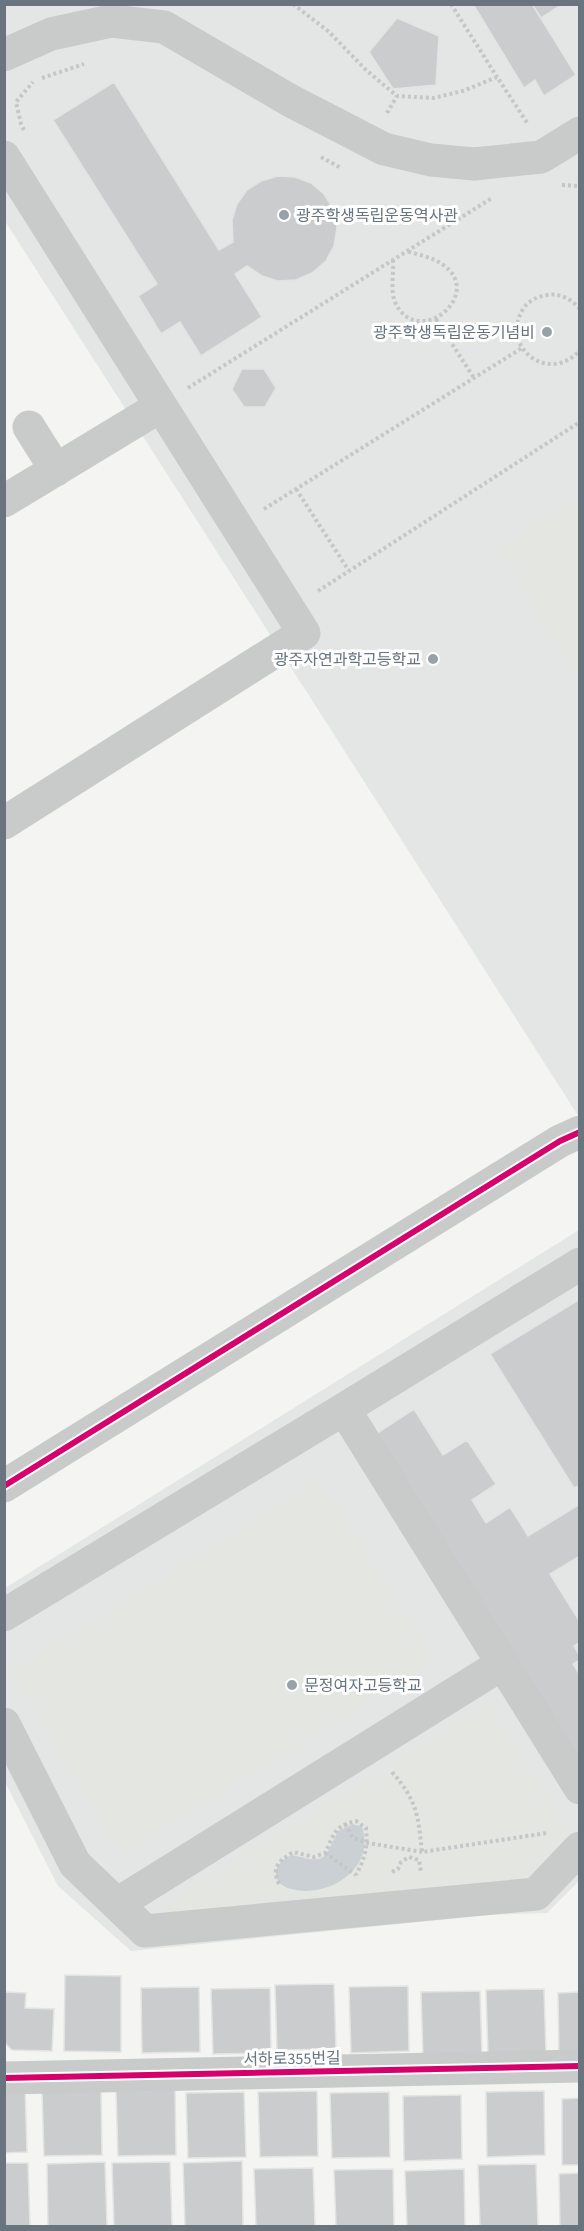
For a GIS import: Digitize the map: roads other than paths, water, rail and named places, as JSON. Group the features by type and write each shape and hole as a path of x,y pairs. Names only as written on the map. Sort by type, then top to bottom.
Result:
{"street":[{"path":"4,55 51,34 111,21 164,27 291,101 384,149 431,160 474,164 541,157 574,140"},
{"path":"4,157 304,633 4,823"},
{"path":"4,501 161,406"},
{"path":"29,427 56,470"},
{"path":"4,1486 560,1141 579,1132"},
{"path":"4,1615 579,1264"},
{"path":"344,1409 579,1788"},
{"path":"117,1904 502,1664"},
{"path":"4,1724 75,1864 145,1931 536,1894 568,1840"},
{"name":"서하로355번길","path":"4,2078 579,2066"}],"place":[{"name":"광주학생독립운동역사관","path":"284,215"},
{"name":"광주학생독립운동기념비","path":"547,332"},
{"name":"광주자연과학고등학교","path":"433,659"},
{"name":"문정여자고등학교","path":"292,1685"}]}
